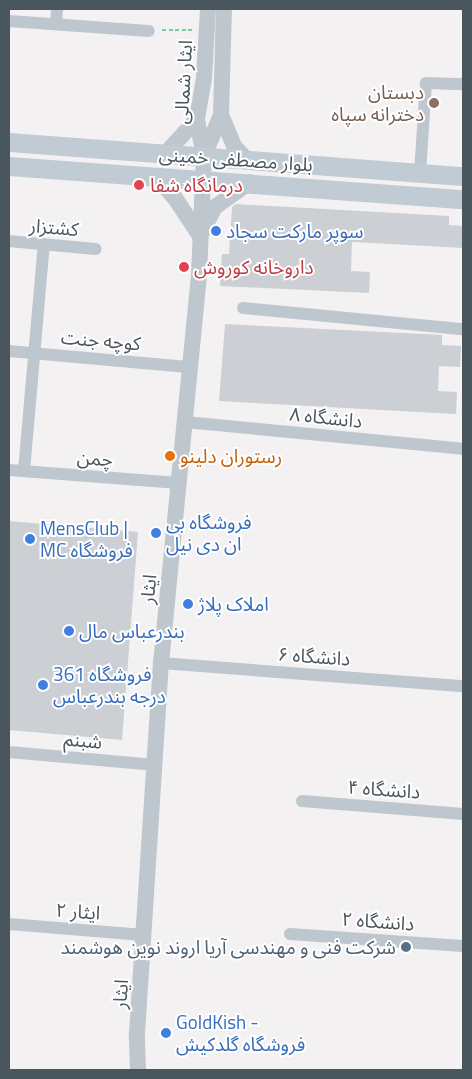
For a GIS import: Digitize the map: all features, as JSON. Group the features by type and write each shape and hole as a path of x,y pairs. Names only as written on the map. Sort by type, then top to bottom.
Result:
{"main road":[{"name":"بلوار مصطفی خمینی","path":"9,142 463,176"},
{"name":"بلوار مصطفی خمینی","path":"9,166 250,182 463,199"}],"street":[{"path":"56,24 57,9"},
{"name":"ایثار شمالی","path":"204,156 197,119 204,78 208,9"},
{"name":"ایثار شمالی","path":"204,156 221,115 224,9"},
{"path":"9,21 149,31"},
{"path":"420,173 426,83 463,84"},
{"path":"221,115 234,146 246,159"},
{"path":"166,153 188,133 197,119"},
{"name":"ایثار","path":"138,1070 138,1033 161,663 190,367 204,156"},
{"path":"155,176 175,198 200,236 215,207 250,182"},
{"name":"کشتزار","path":"9,241 96,249"},
{"path":"24,471 32,353 44,244"},
{"path":"243,308 463,329"},
{"name":"کوچه جنت","path":"9,351 190,367"},
{"name":"دانشگاه ۸","path":"185,422 463,449"},
{"path":"463,444 463,449"},
{"name":"چمن","path":"9,470 179,483"},
{"name":"دانشگاه ۶","path":"161,663 463,686"},
{"name":"شبنم","path":"9,752 155,764"},
{"name":"دانشگاه ۴","path":"302,801 463,814"},
{"name":"ایثار ۲","path":"9,924 144,935"},
{"name":"دانشگاه ۲","path":"290,934 463,946"},
{"name":"ایثار","path":"132,1070 138,1033"}],"path":[{"path":"149,31 206,29"}],"building":[{"path":"236,204 449,216 449,225 463,226 463,248 352,242 351,271 370,272 369,293 220,286 222,254 229,254 232,207"},
{"path":"225,324 442,335 442,345 461,346 460,367 439,366 438,391 457,392 456,414 219,401"},
{"name":"بندرعباس مال","path":"9,521 138,532 122,740 9,730"}],"place":[{"name":"دبستان دخترانه سپاه","path":"434,103"},
{"name":"درمانگاه شفا","path":"139,185"},
{"name":"سوپر مارکت سجاد","path":"216,231"},
{"name":"داروخانه کوروش","path":"184,267"},
{"name":"رستوران دلینو","path":"170,456"},
{"name":"فروشگاه بی ان دی نیل","path":"156,533"},
{"name":"MensClub | MC فروشگاه","path":"30,539"},
{"name":"املاک پلاژ","path":"188,604"},
{"name":"بندرعباس مال","path":"69,631"},
{"name":"فروشگاه 361 درجه بندرعباس","path":"43,685"},
{"name":"شرکت فنی و مهندسی آریا اروند نوین هوشمند","path":"406,947"},
{"name":"GoldKish - فروشگاه گلدکیش","path":"166,1033"}]}
